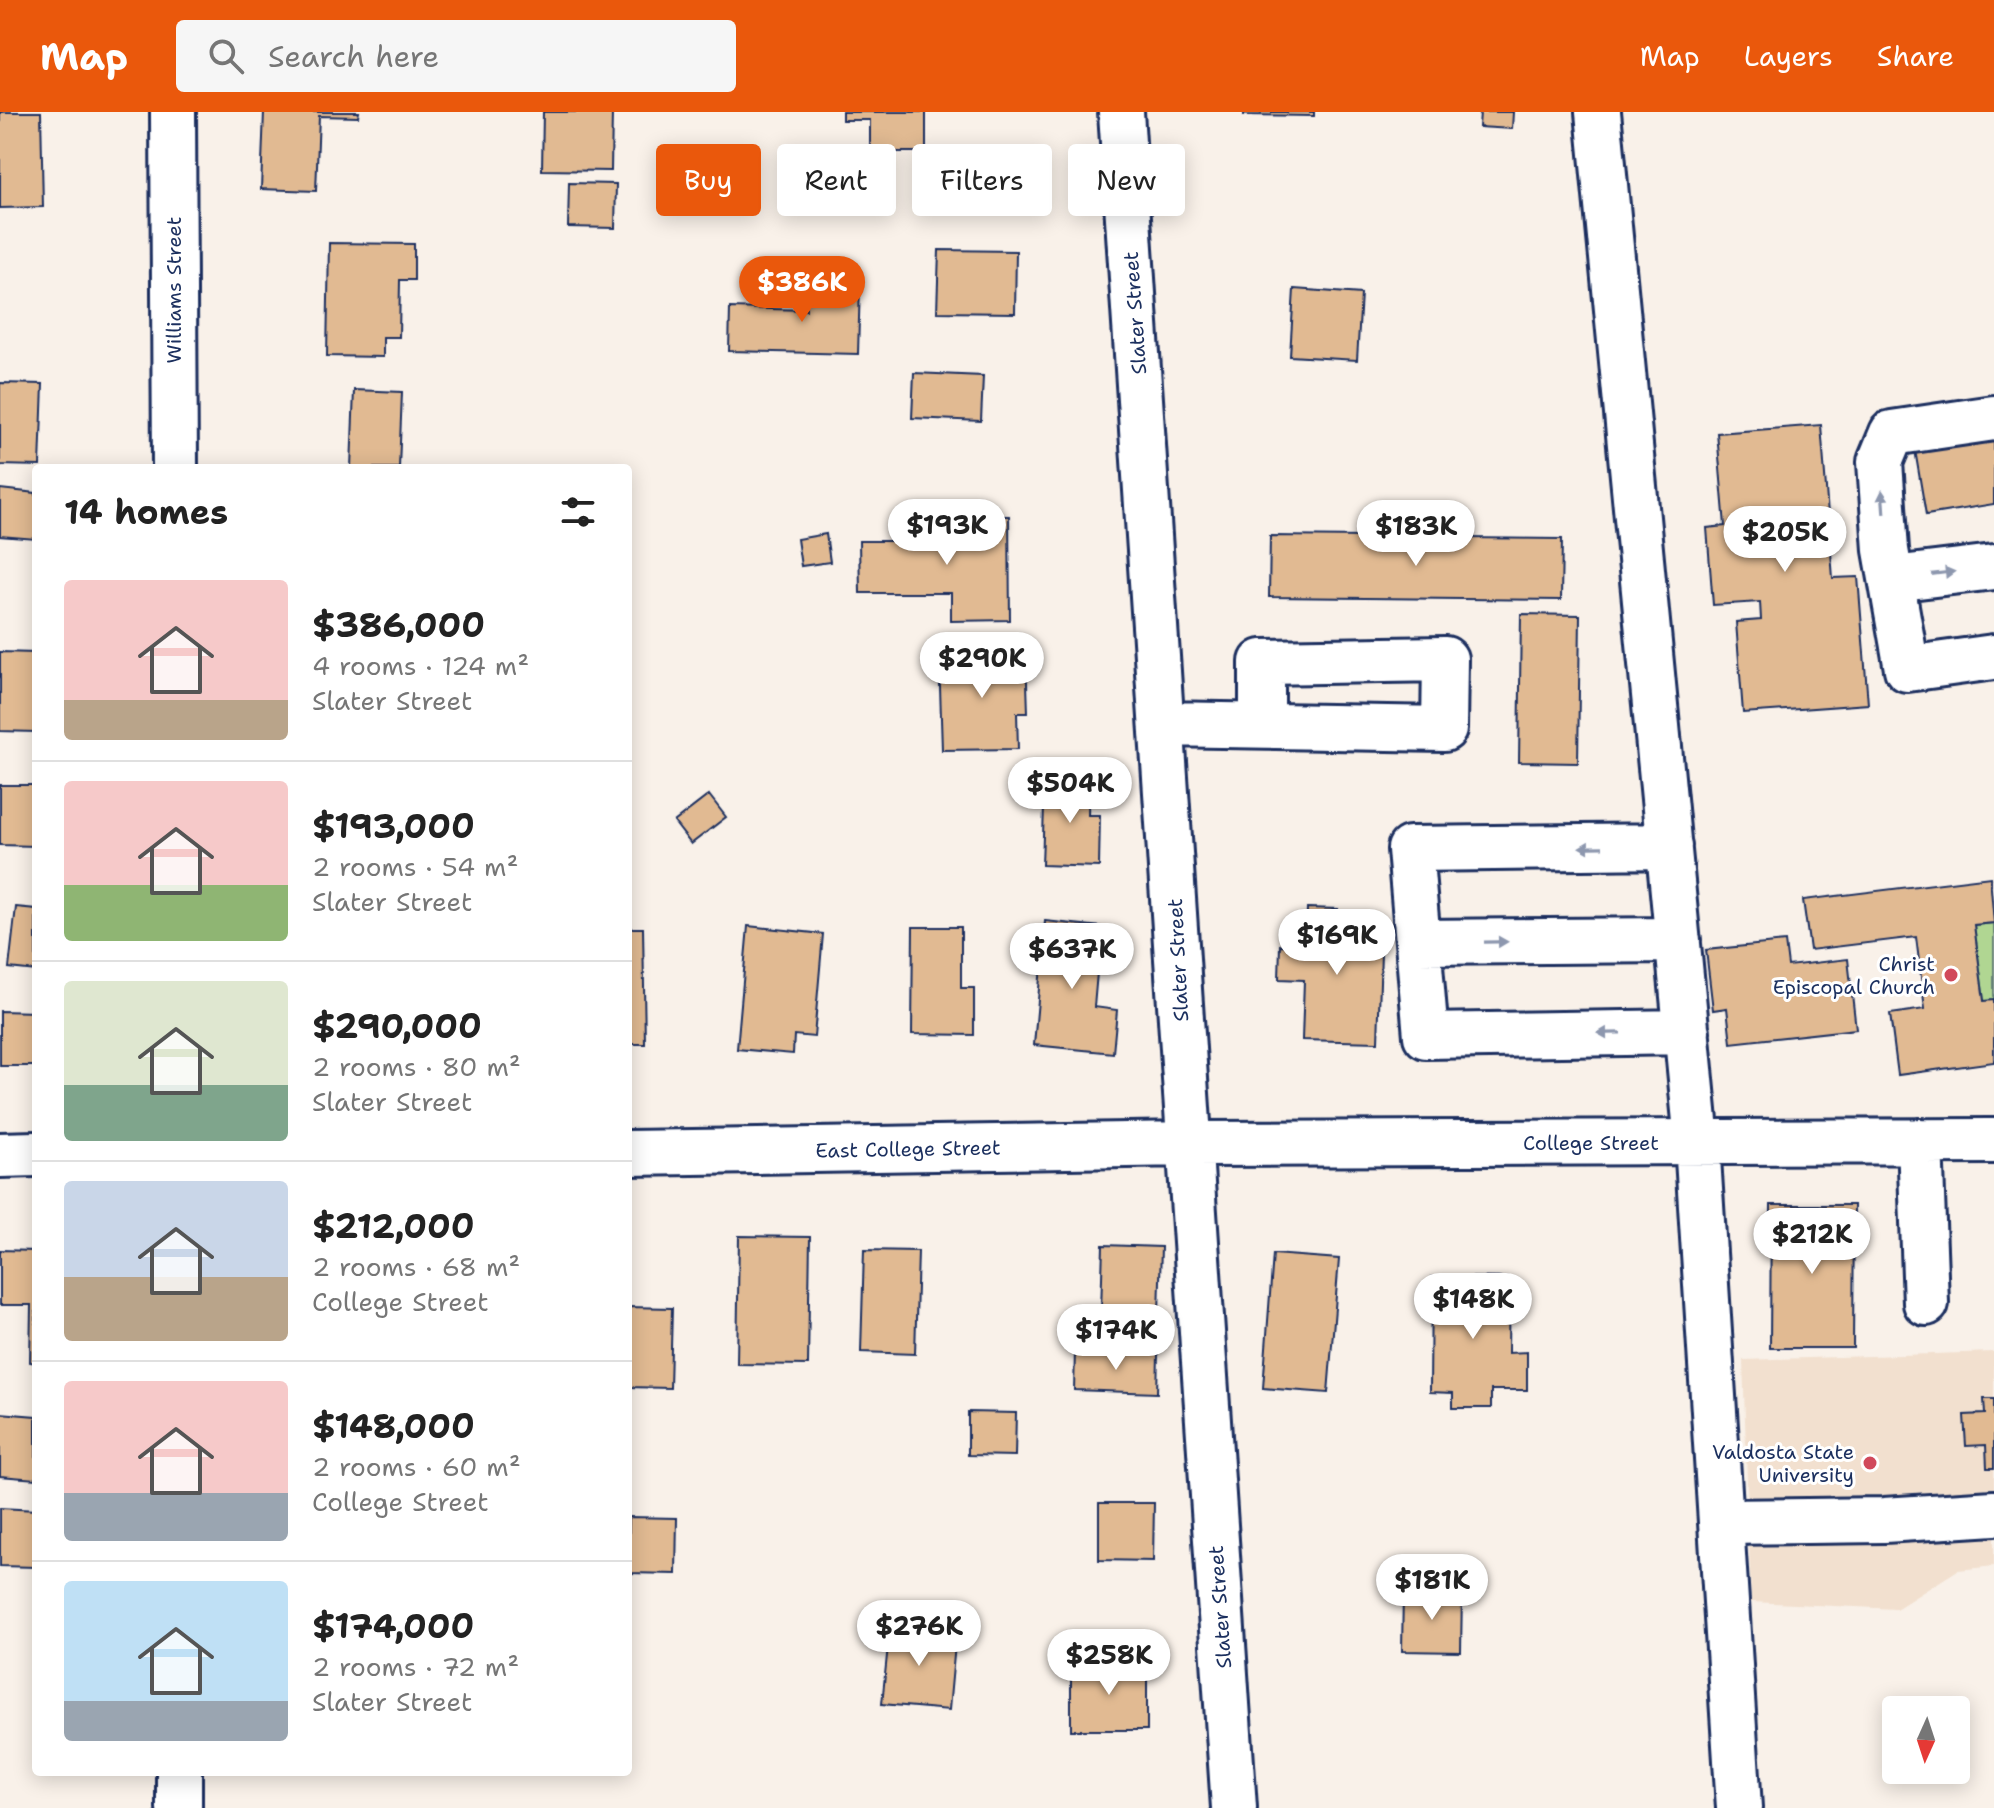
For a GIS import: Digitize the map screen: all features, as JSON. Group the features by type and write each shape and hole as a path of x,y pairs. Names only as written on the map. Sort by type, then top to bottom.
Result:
{"street":[{"name":"Williams Street","path":"173,112 175,464"},
{"name":"Slater Street","path":"1121,112 1179,968 1187,1144 1234,1808"},
{"path":"1598,112 1697,1142 1739,1808"},
{"path":"1994,418 1892,433 1880,462 1886,550 1907,669 1994,657"},
{"path":"1893,579 1994,567"},
{"path":"1163,724 1262,725"},
{"path":"1669,846 1410,849 1426,1036 1687,1032"},
{"path":"1418,942 1678,940"},
{"path":"1920,1141 1926,1303"},
{"name":"College Street","path":"1187,1144 1994,1141"},
{"name":"East College Street","path":"632,1153 1187,1144"},
{"path":"0,1155 32,1154"},
{"path":"1721,1522 1884,1520 1994,1513"},
{"path":"179,1776 179,1808"}],"shaded area":[{"name":"Valdosta State University","path":"1994,1352 1994,1566 1958,1570 1896,1609 1751,1602 1743,1360"}],"green space":[{"path":"1994,923 1994,1000 1984,1001 1974,925"}],"building":[{"path":"0,112 41,112 43,207 0,208"},
{"path":"264,112 359,112 358,117 319,116 316,191 261,189"},
{"path":"543,112 612,112 611,171 542,170"},
{"path":"842,112 926,112 926,144 912,144 912,152 896,152 896,144 870,144 870,120 842,120"},
{"path":"1244,112 1314,112 1314,116 1244,115"},
{"path":"1480,112 1513,112 1512,129 1479,127"},
{"path":"569,183 616,184 615,228 568,227"},
{"path":"329,243 414,244 414,280 400,280 399,337 383,337 383,357 327,356"},
{"path":"939,250 1016,251 1015,313 937,312"},
{"path":"807,282 860,283 858,354 729,351 730,308 806,310"},
{"path":"1294,289 1361,294 1357,360 1290,356"},
{"path":"914,373 983,376 981,421 912,418"},
{"path":"0,383 43,384 40,464 0,465"},
{"path":"354,390 402,392 399,464 351,464"},
{"path":"1821,425 1833,578 1858,577 1868,704 1743,713 1736,622 1761,620 1760,602 1713,605 1707,528 1725,526 1717,433"},
{"path":"1994,431 1994,504 1926,515 1914,444"},
{"path":"0,489 32,493 32,539 0,536"},
{"path":"943,516 1009,516 1010,620 951,621 951,593 860,593 859,541 944,541"},
{"path":"826,534 830,562 801,566 797,539"},
{"path":"1270,536 1562,539 1561,600 1269,597"},
{"path":"1521,614 1580,615 1578,763 1519,762"},
{"path":"0,652 32,653 32,732 0,731"},
{"path":"1026,653 1028,713 1017,713 1018,749 942,750 939,655"},
{"path":"1045,778 1089,780 1088,815 1100,815 1099,867 1042,865"},
{"path":"0,785 32,785 32,846 0,845"},
{"path":"709,795 726,817 691,844 674,822"},
{"name":"Christ Episcopal Church","path":"1990,877 1994,923 1974,925 1984,1001 1994,1000 1994,1062 1898,1075 1890,1014 1925,1009 1916,937 1810,950 1803,900"},
{"path":"16,907 32,909 32,971 9,968"},
{"path":"1307,908 1338,909 1337,921 1382,922 1378,1042 1302,1040 1304,980 1279,979 1280,945 1306,946"},
{"path":"1045,921 1101,927 1094,1007 1117,1010 1113,1053 1034,1045"},
{"path":"748,926 823,934 814,1037 794,1035 793,1054 737,1049"},
{"path":"913,927 961,927 961,988 974,988 974,1035 912,1034"},
{"path":"632,928 643,928 645,1044 632,1044"},
{"path":"1785,942 1788,966 1848,959 1856,1029 1731,1043 1727,1008 1713,1010 1706,950"},
{"path":"0,1011 32,1012 32,1066 0,1066"},
{"path":"1771,1205 1854,1205 1853,1348 1770,1348"},
{"path":"739,1236 810,1237 808,1365 737,1364"},
{"path":"1103,1245 1161,1247 1158,1347 1100,1345"},
{"path":"0,1250 32,1251 32,1362 31,1305 0,1305"},
{"path":"864,1250 918,1251 915,1354 861,1352"},
{"path":"1273,1254 1339,1259 1328,1393 1263,1388"},
{"path":"1431,1277 1509,1278 1508,1353 1527,1352 1527,1390 1491,1390 1491,1408 1453,1408 1453,1393 1430,1392"},
{"path":"632,1307 672,1308 670,1388 632,1387"},
{"path":"1075,1351 1158,1354 1157,1393 1074,1390"},
{"path":"1984,1399 1994,1399 1994,1468 1987,1468 1986,1445 1966,1446 1964,1415 1985,1414"},
{"path":"968,1412 1016,1413 1015,1456 968,1455"},
{"path":"0,1413 32,1416 32,1479 0,1476"},
{"path":"1099,1503 1154,1503 1153,1561 1099,1560"},
{"path":"0,1508 32,1510 32,1567 0,1566"},
{"path":"632,1517 677,1518 676,1574 632,1573"},
{"path":"1403,1592 1462,1593 1461,1652 1402,1651"},
{"path":"890,1626 956,1633 949,1710 882,1704"},
{"path":"1071,1664 1147,1665 1147,1730 1071,1730"}],"place":[{"name":"Christ Episcopal Church","path":"1951,975"},
{"name":"Valdosta State University","path":"1870,1463"}]}
